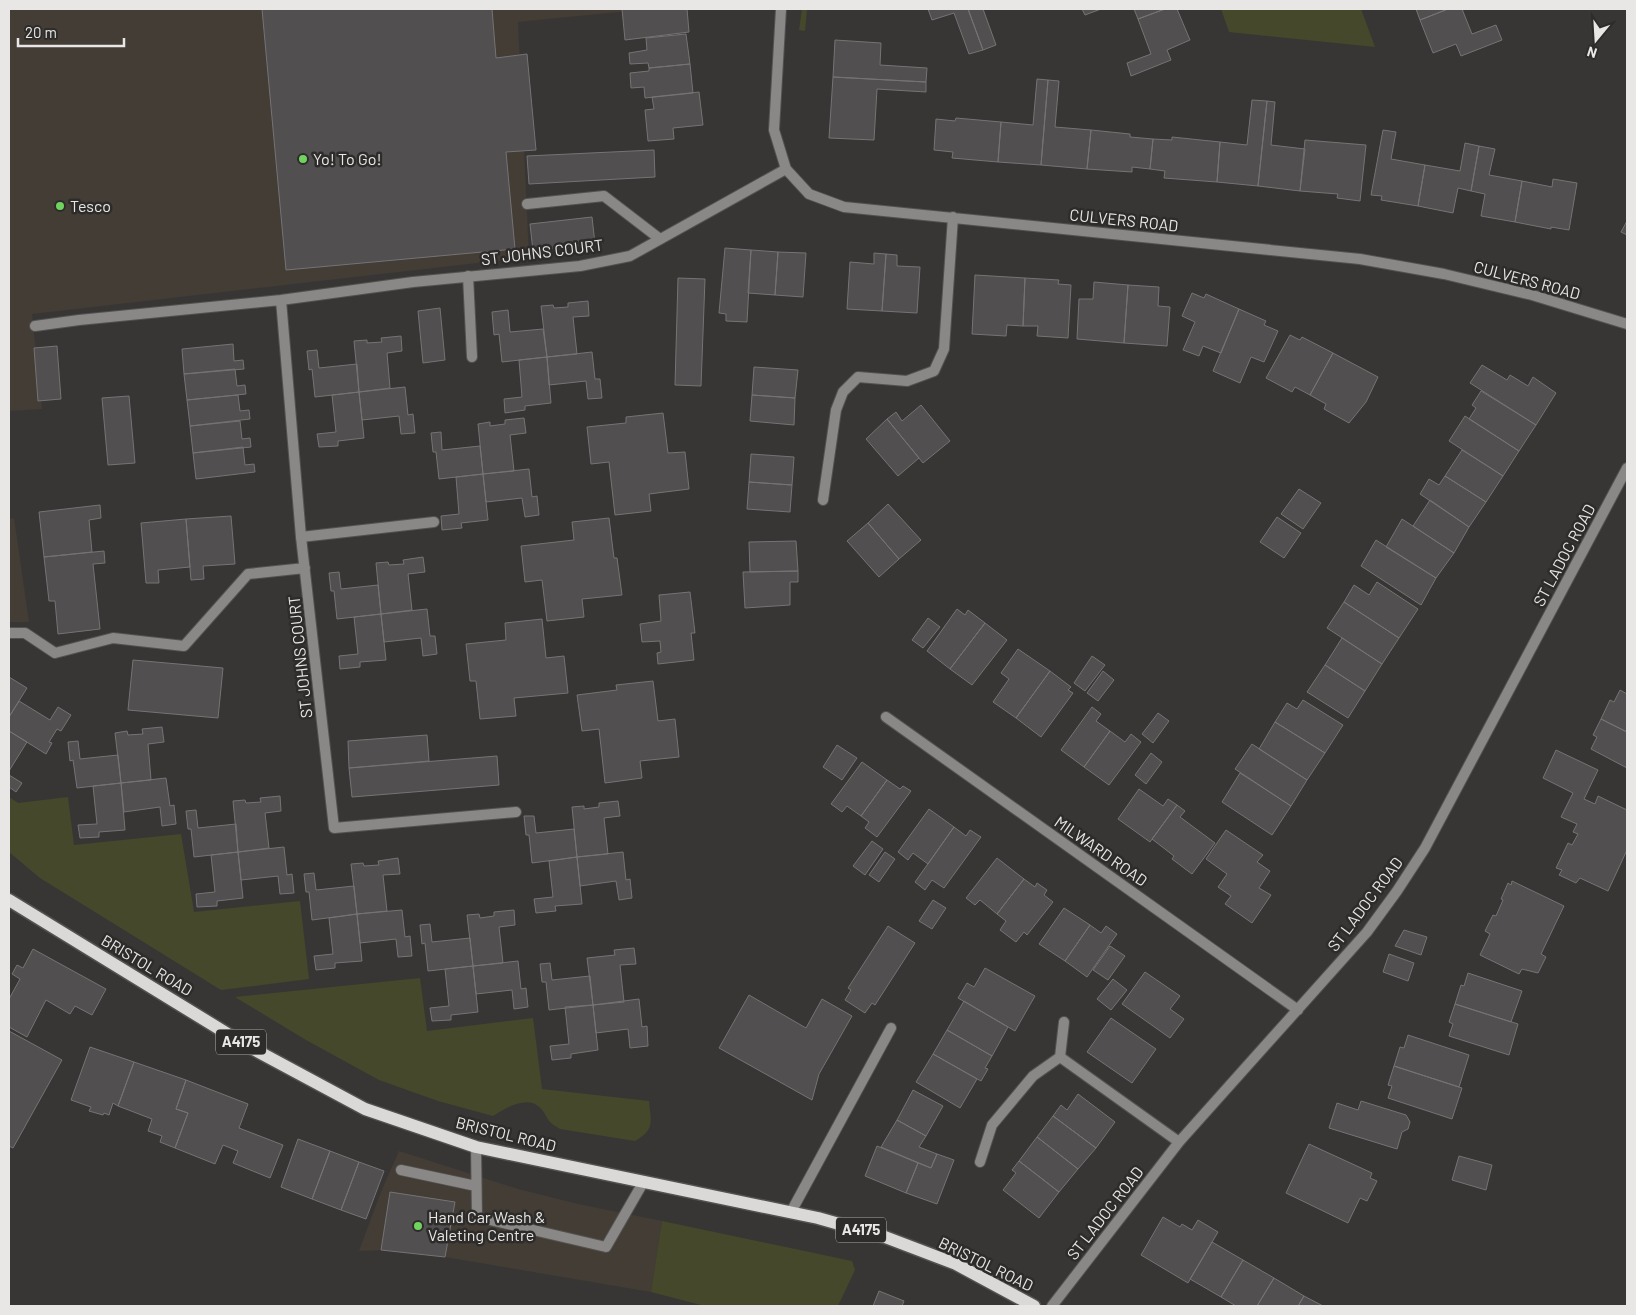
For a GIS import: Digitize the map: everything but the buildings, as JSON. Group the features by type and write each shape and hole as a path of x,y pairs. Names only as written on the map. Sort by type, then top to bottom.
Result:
{"main road":[{"name":"BRISTOL ROAD","path":"9,900 244,1044 364,1109 476,1147 791,1212 885,1237 956,1264 1034,1306"}],"street":[{"name":"CULVERS ROAD","path":"781,9 774,130 786,169 808,194 844,207 1360,259 1444,274 1522,292 1627,324"},
{"name":"ST JOHNS COURT","path":"36,326 281,300 468,276 580,266 630,256 786,169"},
{"path":"527,204 604,196 660,239"},
{"path":"823,500 836,410 843,392 858,377 907,381 934,371 944,349 953,217"},
{"path":"468,276 472,357"},
{"name":"ST JOHNS COURT","path":"281,300 305,568 334,828 516,812"},
{"name":"ST LADOC ROAD","path":"1052,1306 1179,1142 1367,932 1397,891 1425,848 1627,468"},
{"path":"302,537 434,522"},
{"path":"9,633 25,633 55,653 113,638 184,646 248,574 305,568"},
{"name":"MILWARD ROAD","path":"886,717 1298,1010"},
{"path":"980,1162 992,1125 1033,1076 1060,1057 1064,1022"},
{"path":"791,1212 891,1028"},
{"path":"1060,1057 1179,1142"},
{"path":"476,1147 477,1217 606,1247 644,1181"},
{"path":"401,1170 476,1186"}],"shaded area":[{"path":"9,9 648,9 518,22 529,257 32,314 42,409 9,411"},
{"path":"14,518 29,622 9,622 9,519"},
{"path":"399,1151 518,1189 578,1204 662,1221 651,1292 445,1257 381,1250 359,1251"}],"green space":[{"path":"802,9 807,9 805,31 799,30"},
{"path":"1221,9 1361,9 1375,47 1229,32"},
{"path":"9,797 18,803 68,797 74,845 181,834 194,912 300,901 309,979 221,990 40,878 9,852"},
{"path":"420,978 427,1031 533,1018 542,1089 649,1101 651,1120 649,1129 635,1141 560,1129 550,1122 540,1108 533,1103 521,1103 493,1116 438,1101 379,1080 306,1040 235,997"},
{"path":"662,1221 852,1261 855,1270 838,1306 705,1306 651,1292"}],"place":[{"name":"Yo! To Go!","path":"303,159"},
{"name":"Tesco","path":"60,206"},
{"name":"Hand Car Wash & Valeting Centre","path":"418,1226"}]}
